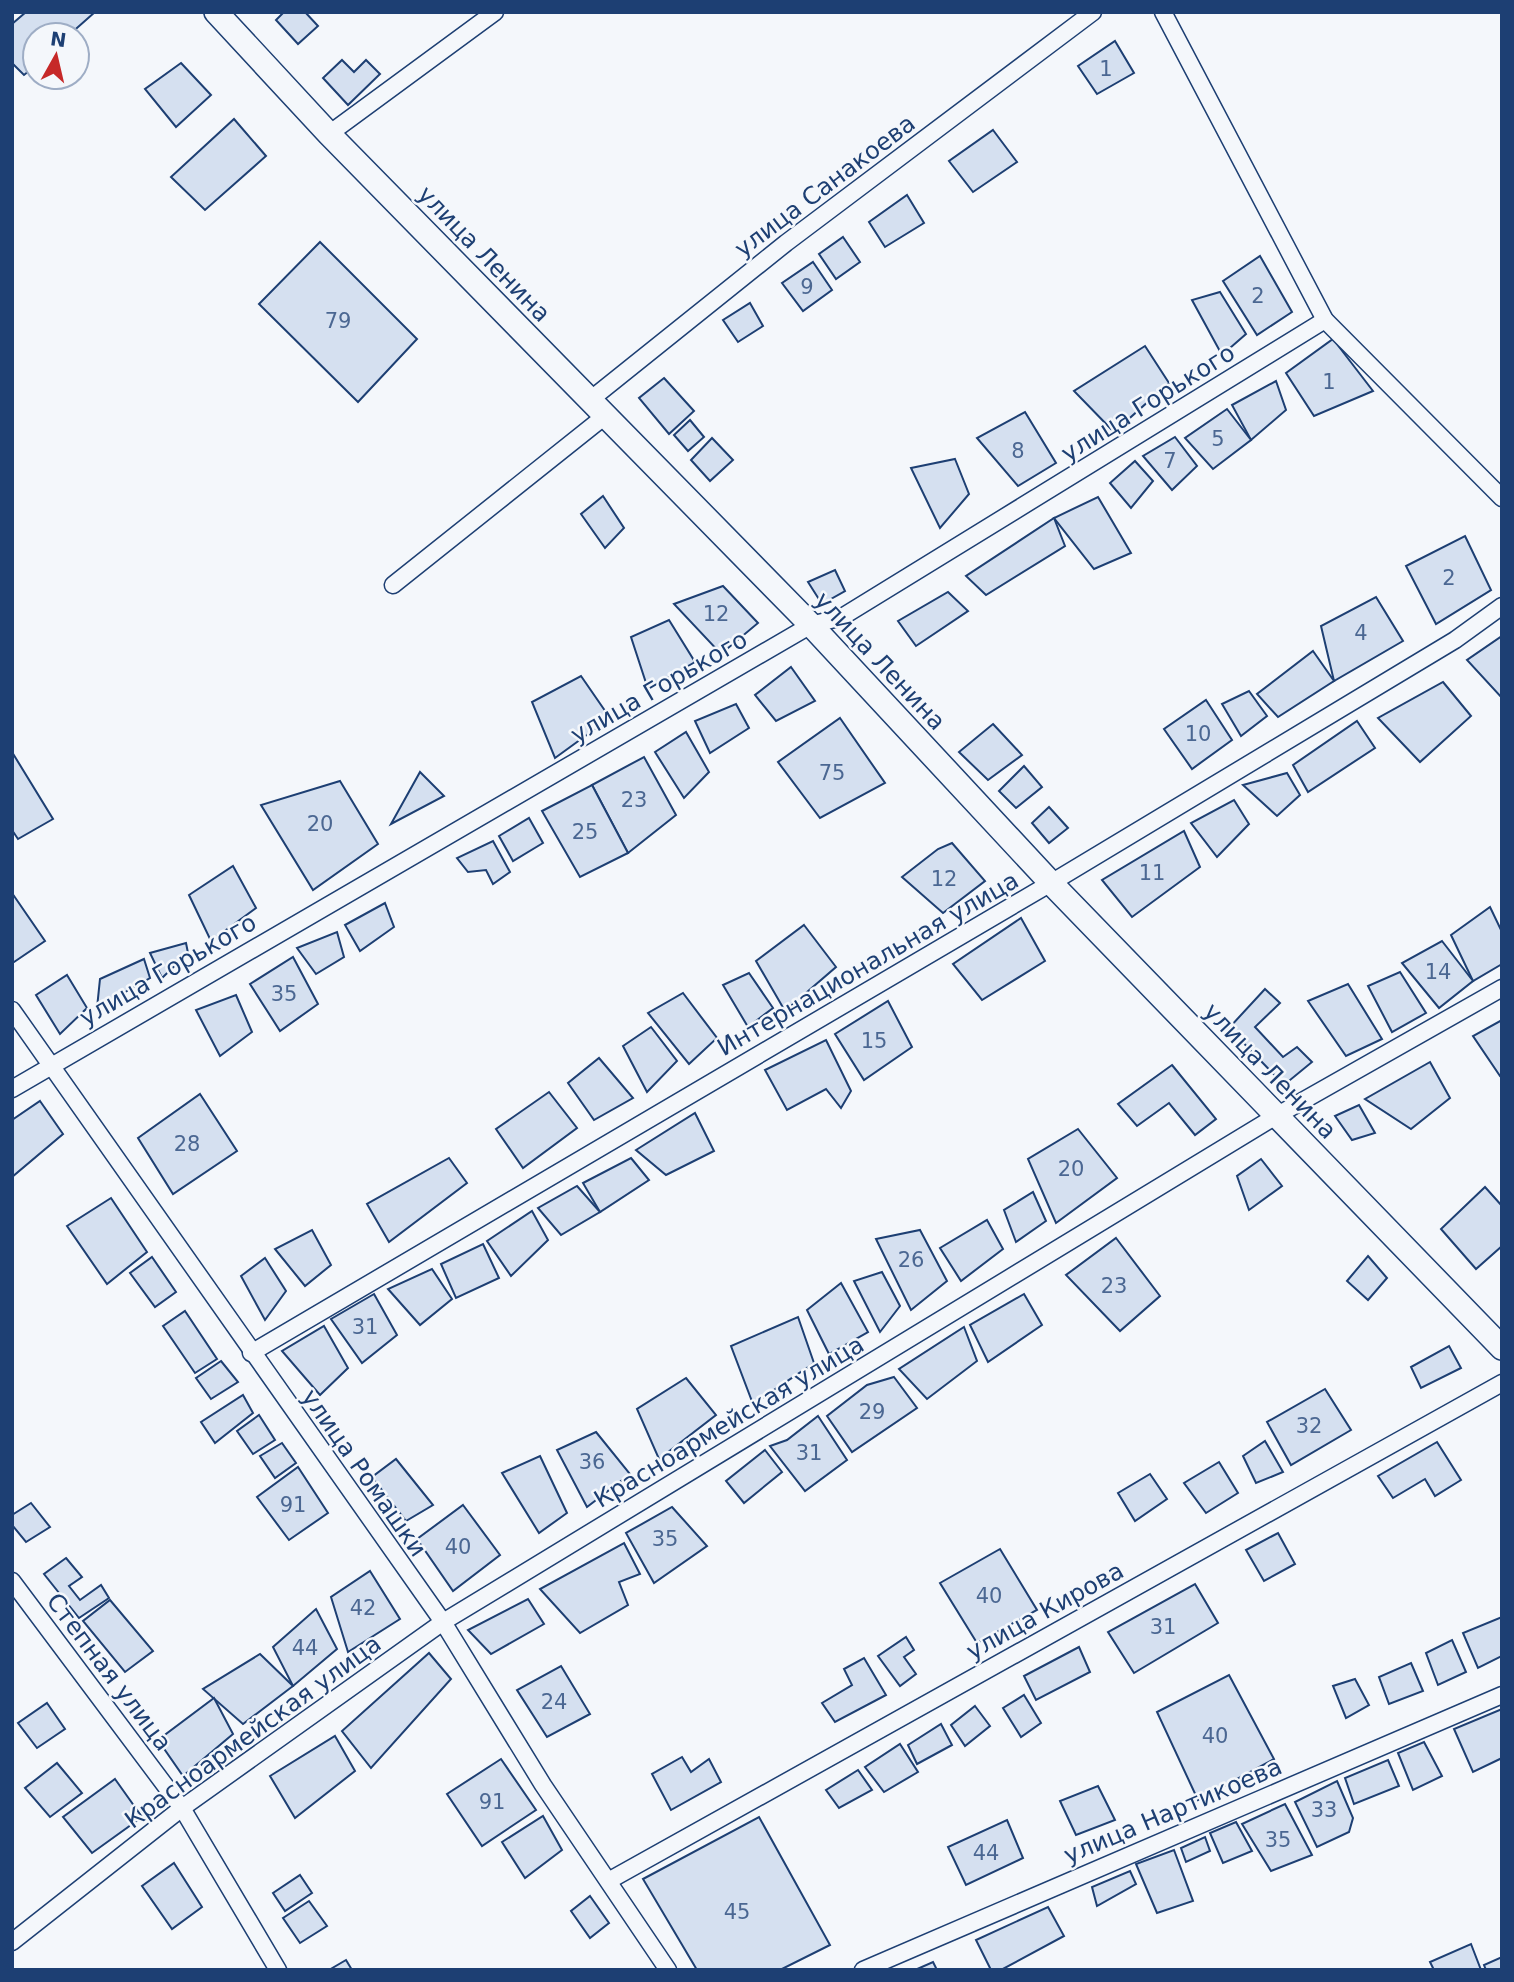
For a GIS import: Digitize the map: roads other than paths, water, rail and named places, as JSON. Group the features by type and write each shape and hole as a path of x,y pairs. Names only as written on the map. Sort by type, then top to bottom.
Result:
{"street":[{"name":"улица Ленина","path":"216,12 329,134 811,625 1051,883 1502,1348"},
{"path":"329,134 495,12"},
{"name":"улица Санакоева","path":"393,585 786,243 1093,12"},
{"path":"1163,12 1325,320 1502,498"},
{"name":"улица Горького","path":"12,1089 49,1065 811,625 842,617 1325,320"},
{"name":"Интернациональная улица","path":"251,1353 1051,883 1455,640 1502,606"},
{"name":"Красноармейская улица","path":"12,1942 182,1808 443,1622 1276,1116 1502,988"},
{"name":"улица Ромашки","path":"12,1010 443,1622 543,1786 610,1880 668,1970"},
{"name":"улица Кирова","path":"610,1880 1502,1382"},
{"name":"Степная улица","path":"12,1581 182,1808 278,1970"},
{"name":"улица Нартикоева","path":"863,1970 1502,1695"}]}
